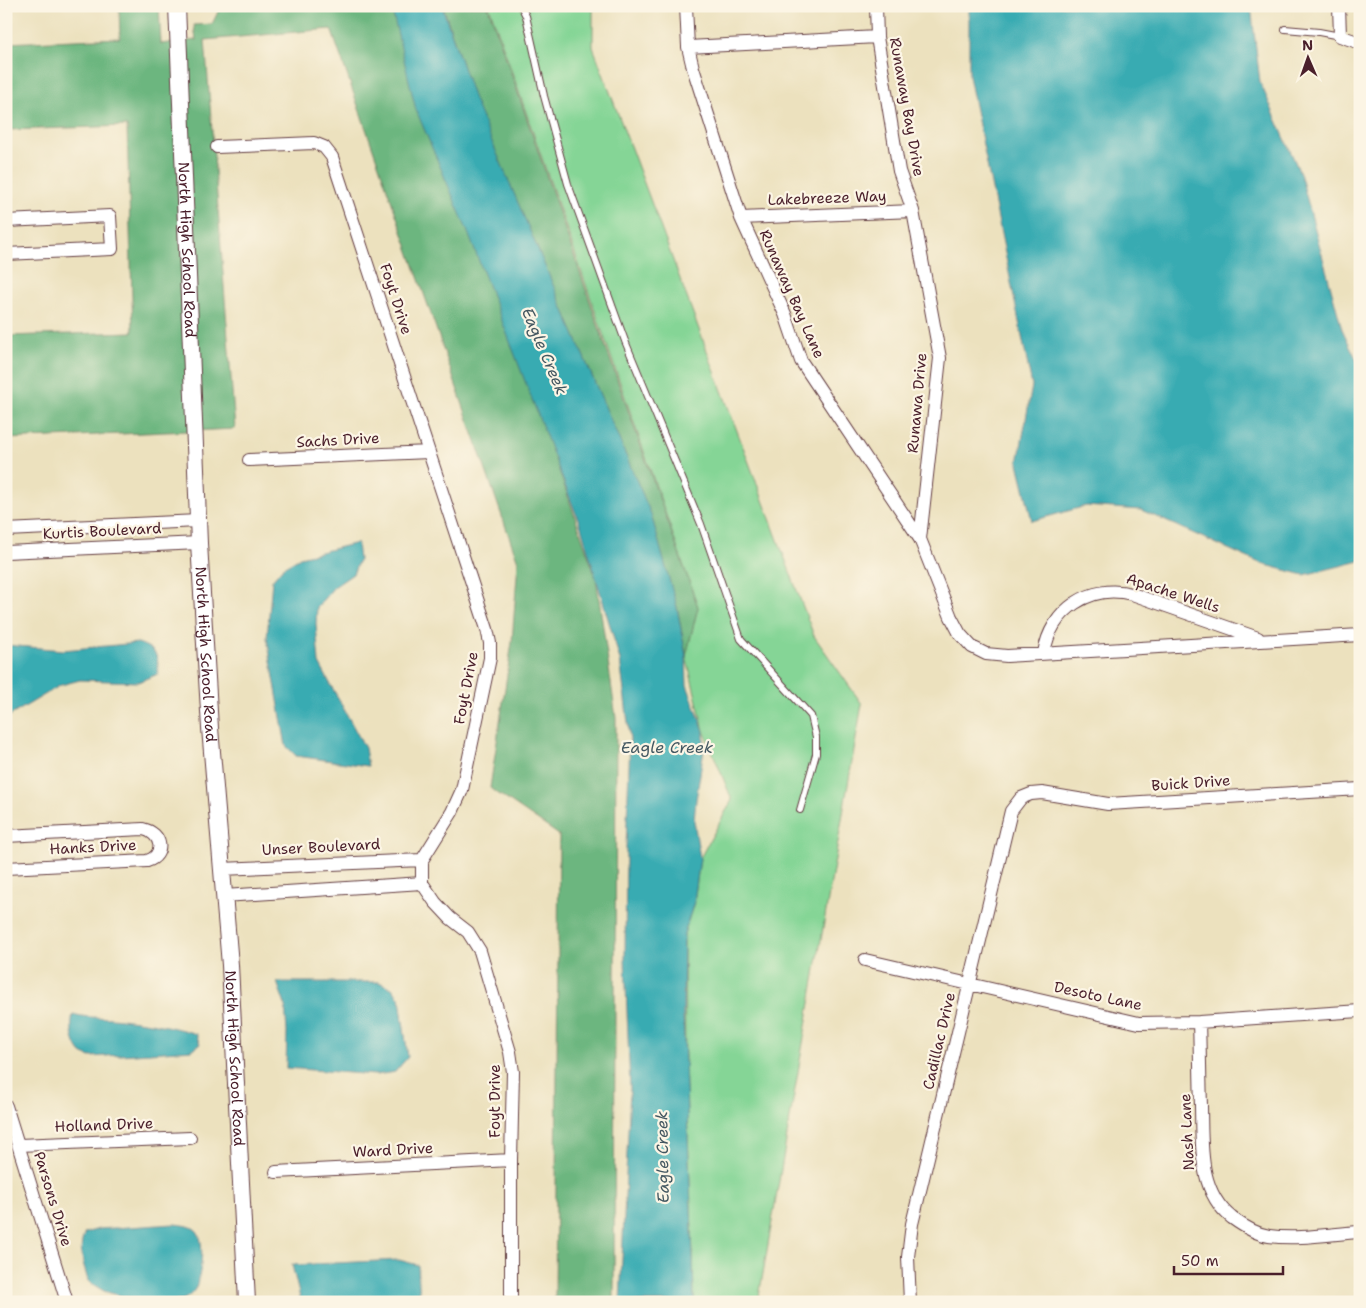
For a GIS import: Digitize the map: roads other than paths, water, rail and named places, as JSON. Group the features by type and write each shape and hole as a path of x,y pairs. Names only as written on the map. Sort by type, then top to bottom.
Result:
{"street":[{"name":"North High School Road","path":"177,6 199,543 210,728 230,965 246,1302"},
{"name":"Runaway Bay Lane","path":"686,6 688,47 693,68 741,218 785,314 802,361 920,539 951,617 960,634 972,647"},
{"name":"Runaway Bay Drive","path":"876,6 877,37 899,171 913,211"},
{"path":"1339,6 1340,36 1360,43"},
{"path":"688,47 877,37"},
{"name":"Foyt Drive","path":"217,147 314,143 324,147 332,157 487,629 490,648 488,668 462,790 452,812 422,860"},
{"name":"Lakebreeze Way","path":"741,218 913,211"},
{"name":"Runawa Drive","path":"913,211 940,358 920,539"},
{"path":"6,221 110,216 112,249 6,254"},
{"name":"Sachs Drive","path":"249,460 429,452"},
{"path":"6,530 198,521"},
{"path":"82,527 83,548"},
{"name":"Kurtis Boulevard","path":"6,552 199,543"},
{"name":"Apache Wells","path":"1044,653 1049,634 1064,612 1086,596 1118,591 1132,594 1262,640"},
{"name":"Apache Wells","path":"972,647 986,654 996,656 1360,634"},
{"name":"Buick Drive","path":"1025,796 1042,793 1108,804 1360,789"},
{"name":"Cadillac Drive","path":"910,1302 908,1263 911,1230 1011,810 1016,802 1025,796"},
{"name":"Hanks Drive","path":"6,836 149,830 157,837 159,849 154,858 147,861 6,868"},
{"path":"224,896 422,883 422,860"},
{"name":"Unser Boulevard","path":"222,869 422,860"},
{"name":"Foyt Drive","path":"422,883 435,902 450,918 468,932 480,951 512,1062 511,1302"},
{"name":"Desoto Lane","path":"865,960 1139,1023 1199,1022 1360,1011"},
{"name":"Nash Lane","path":"1199,1022 1203,1162 1209,1187 1219,1204 1238,1222 1255,1232 1269,1236 1289,1238 1360,1232"},
{"name":"Parsons Drive","path":"6,1106 67,1302"},
{"name":"Holland Drive","path":"19,1145 190,1138"},
{"name":"Ward Drive","path":"276,1172 511,1160"}],"lane":[{"path":"522,6 568,184 625,341 701,524 741,639 811,716 816,737 816,754 800,810"},
{"path":"1285,30 1319,32 1340,36"}],"water":[{"name":"Eagle Creek","path":"391,6 442,6 475,102 651,514 677,607 686,656 687,685 704,731 704,749 694,821 700,858 694,902 684,934 683,1014 694,1302 620,1302 630,1089 625,959 626,847 630,739 620,660 581,527 467,230 416,110"},
{"path":"969,6 1251,6 1260,82 1300,173 1342,329 1360,367 1360,561 1304,575 1262,564 1141,510 1086,506 1032,521 1018,463 1032,386 969,76"},
{"path":"357,543 359,560 353,574 334,587 317,607 316,624 319,663 365,748 368,766 296,756 286,746 267,638 272,580 283,567 300,557"},
{"path":"138,643 149,648 157,657 158,674 138,682 80,680 61,685 6,718 6,645 63,650"},
{"path":"277,982 379,982 392,988 400,999 408,1057 395,1072 376,1075 286,1068 287,1032 285,1005"},
{"path":"73,1014 133,1020 175,1028 196,1034 200,1044 192,1050 91,1057 81,1053 75,1044 72,1029"},
{"path":"174,1224 194,1228 201,1241 202,1259 199,1276 195,1289 187,1298 167,1302 132,1298 104,1291 88,1281 81,1251 85,1233 99,1229"},
{"path":"399,1260 418,1265 420,1302 301,1302 292,1265"}]}
